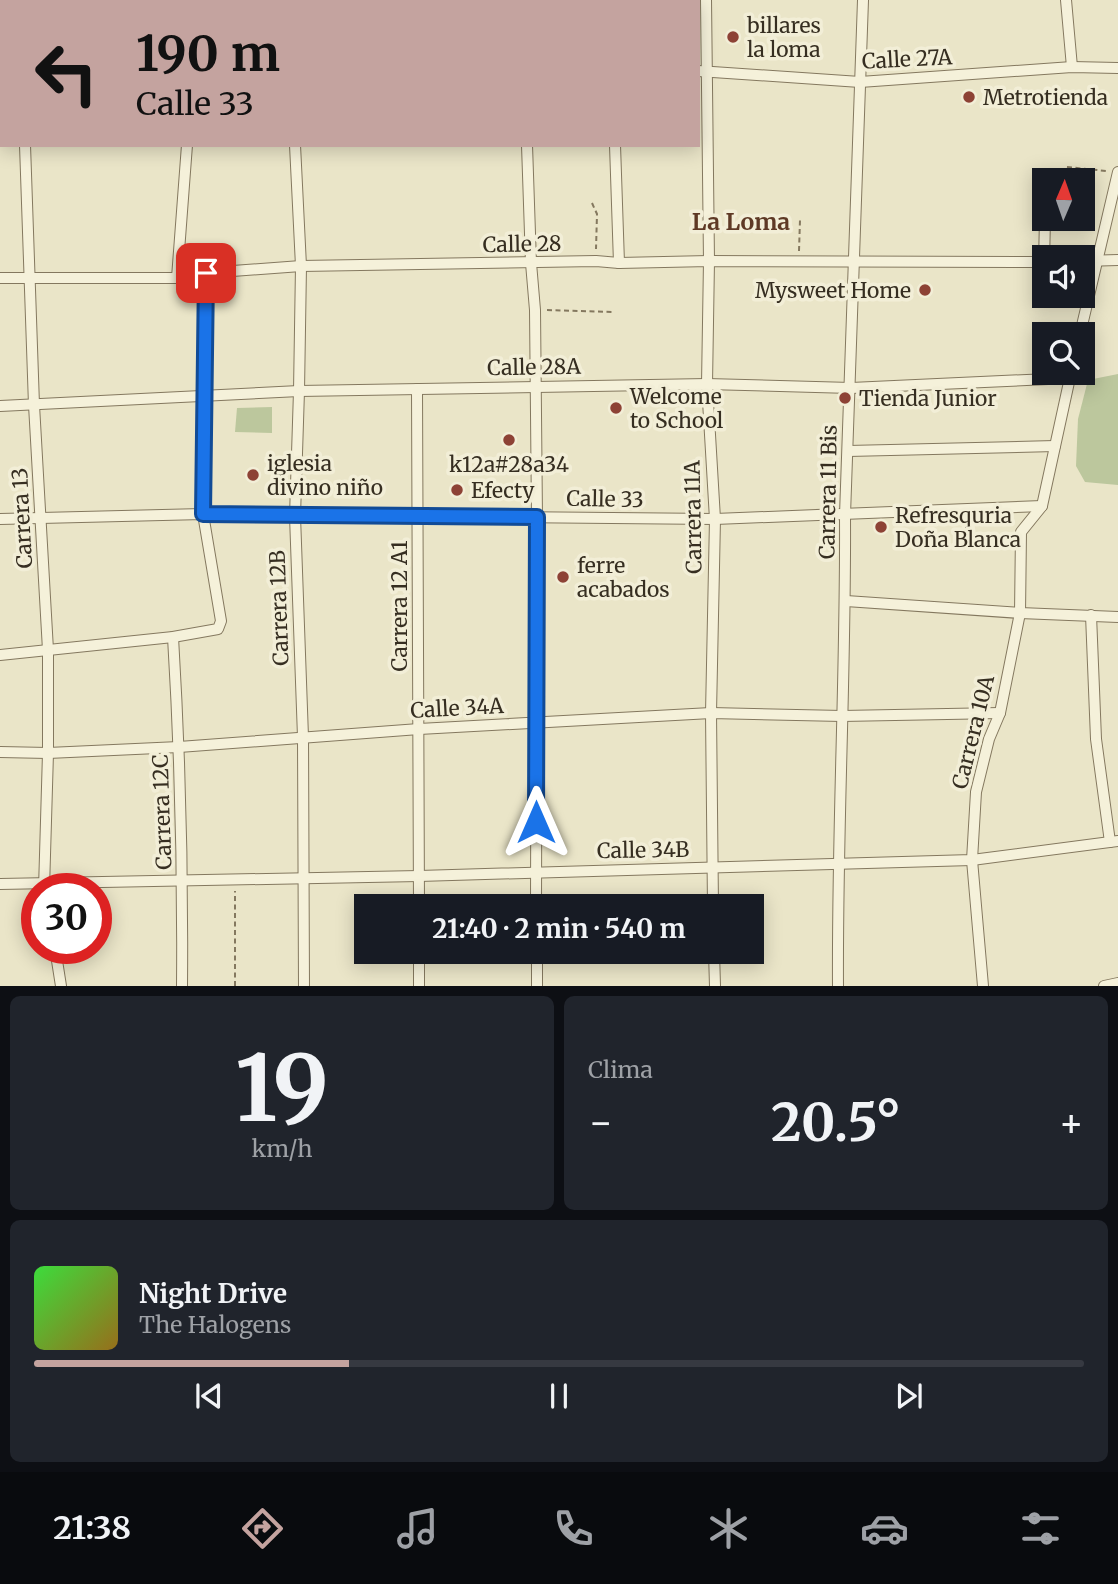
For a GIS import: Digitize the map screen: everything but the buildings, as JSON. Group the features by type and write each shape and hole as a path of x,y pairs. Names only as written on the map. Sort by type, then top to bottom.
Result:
{"street":[{"name":"Carrera 11A","path":"706,0 703,71 709,261 707,384 715,519 713,894"},
{"name":"Carrera 11 Bis","path":"838,985 838,863 846,601 845,516 863,0"},
{"path":"1066,0 1072,67"},
{"name":"Calle 27A","path":"703,71 860,82 1072,67 1118,68"},
{"name":"Carrera 13","path":"25,147 34,405 48,650 43,873"},
{"path":"177,278 187,147"},
{"name":"Carrera 12B","path":"295,147 300,266 295,516 303,737 304,985"},
{"path":"527,147 535,310 536,894"},
{"path":"615,147 619,263"},
{"path":"1083,322 1118,172"},
{"path":"1097,261 1118,260"},
{"name":"Calle 28","path":"0,278 177,278 206,273 300,266 596,261 1032,262"},
{"path":"0,655 173,637 218,629 221,621 203,514 206,273"},
{"name":"Calle 28A","path":"0,406 299,391 707,384 851,388 1032,378"},
{"path":"1042,506 1068,385"},
{"name":"Carrera 12 A1","path":"417,389 419,894"},
{"path":"848,451 1055,446"},
{"name":"Calle 33","path":"0,519 203,514 715,519 845,516 1042,506"},
{"name":"Carrera 10A","path":"983,985 972,860 976,792 989,739 1000,713 1020,614 1021,532 1042,506"},
{"path":"846,601 1020,614 1118,617"},
{"path":"1091,615 1096,739 1114,842"},
{"name":"Carrera 12C","path":"173,637 183,880 182,985"},
{"name":"Calle 34A","path":"0,752 48,753 179,747 419,729 712,713 842,716 1000,713"},
{"name":"Calle 34B","path":"112,883 972,860 1114,842"},
{"name":"Calle 34B","path":"0,884 21,885"},
{"path":"58,964 61,985"},
{"path":"419,964 419,985"},
{"path":"537,964 537,985"},
{"path":"715,964 715,985"},
{"path":"1104,985 1118,983"}],"path":[{"path":"1067,167 1105,171"},
{"path":"592,203 597,214 596,261"},
{"path":"799,263 800,220"},
{"path":"535,310 612,312"},
{"path":"234,985 235,879"}],"green space":[{"path":"1118,374 1118,485 1085,482 1076,466 1078,419 1087,385 1095,385 1095,379"},
{"path":"272,407 272,433 235,432 237,408"}],"place":[{"name":"billares la loma","path":"733,37"},
{"name":"Metrotienda","path":"969,97"},
{"name":"Mysweet Home","path":"925,290"},
{"name":"Tienda Junior","path":"845,398"},
{"name":"Welcome to School","path":"616,408"},
{"name":"k12a#28a34","path":"509,440"},
{"name":"iglesia divino niño","path":"253,475"},
{"name":"Efecty","path":"457,490"},
{"name":"Refresquria Doña Blanca","path":"881,527"},
{"name":"ferre acabados","path":"563,577"}],"district":[{"name":"La Loma","path":"741,221"}],"route":[{"path":"206,273 203,514 537,517 536,822"}]}
